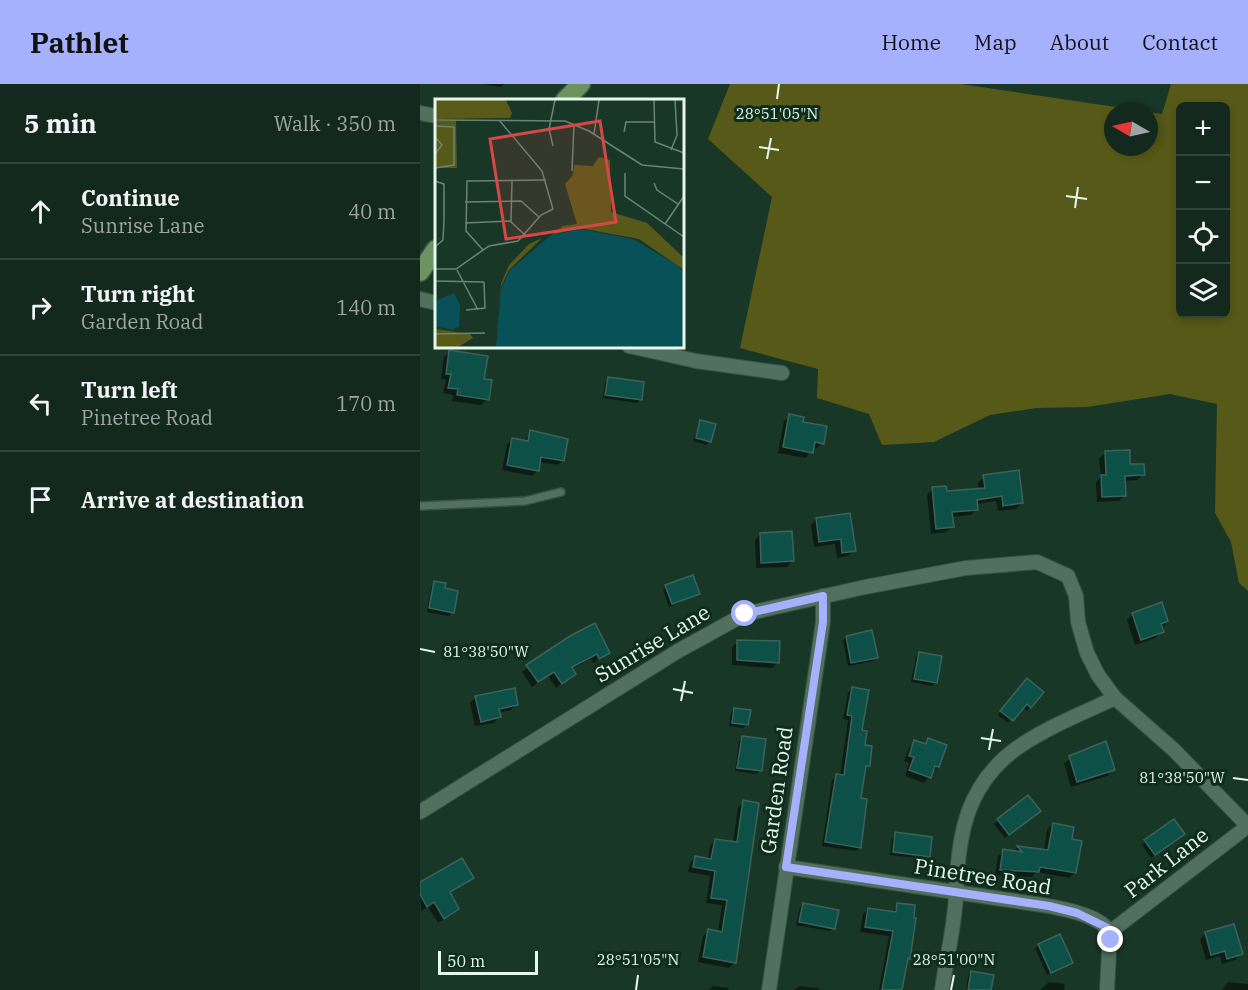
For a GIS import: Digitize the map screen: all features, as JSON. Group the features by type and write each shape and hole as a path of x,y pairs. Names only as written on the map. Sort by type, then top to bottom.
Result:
{"main road":[{"path":"566,99 581,84"},
{"path":"420,272 435,250"}],"street":[{"path":"420,114 435,116"},
{"path":"420,298 435,303"},
{"path":"638,348 696,361 782,373"},
{"name":"Sunrise Lane","path":"420,812 723,624 757,610 966,568 1028,562 1047,565 1070,579 1076,596 1078,622 1087,653 1098,675 1115,698"},
{"name":"Garden Road","path":"769,990 823,622 823,596"},
{"path":"942,990 964,820 984,783 1017,749 1115,698 1174,750 1248,826"},
{"name":"Park Lane","path":"1110,932 1248,826"},
{"name":"Pinetree Road","path":"786,867 1049,906 1088,917 1110,932"},
{"path":"1107,990 1110,932"}],"lane":[{"path":"420,506 525,501 561,492"}],"shaded area":[{"path":"730,84 961,84 1104,105 1104,156 1158,156 1158,113 1162,114 1171,84 1248,84 1248,591 1239,583 1231,542 1215,513 1217,404 1170,394 1087,407 1037,408 990,415 934,442 882,445 869,414 817,398 818,369 740,348 772,197 708,139"}],"building":[{"path":"449,350 488,356 484,379 492,380 489,400 457,395 458,389 448,388 451,374 446,374"},
{"path":"608,377 644,382 642,400 605,395"},
{"path":"789,414 804,417 803,422 827,426 824,444 815,442 813,453 783,447"},
{"path":"700,420 716,424 711,442 696,438"},
{"path":"530,430 568,439 564,461 541,457 539,471 507,465 512,438 528,441"},
{"path":"1130,450 1130,464 1144,464 1145,475 1125,476 1126,496 1102,497 1101,475 1106,475 1105,451"},
{"path":"1019,470 1023,503 1003,506 1002,496 977,500 978,510 952,512 954,527 936,529 932,487 946,486 947,491 985,488 983,475"},
{"path":"850,513 856,551 842,553 841,539 819,542 816,518"},
{"path":"792,531 794,561 761,563 760,533"},
{"path":"693,575 700,594 672,604 665,585"},
{"path":"434,581 446,583 445,588 458,591 454,613 429,608"},
{"path":"1162,602 1168,621 1161,624 1164,632 1141,640 1132,613"},
{"path":"595,623 610,653 599,659 597,654 572,667 576,674 562,684 554,672 538,682 526,665 570,636"},
{"path":"872,630 878,658 851,663 846,636"},
{"path":"737,640 780,641 779,663 737,660"},
{"path":"919,652 942,656 937,683 914,679"},
{"path":"1027,678 1044,692 1031,708 1027,704 1013,721 1000,711"},
{"path":"852,687 869,690 862,730 867,731 865,745 872,746 870,766 866,766 861,798 867,799 861,848 825,842 836,774 844,775 852,716 847,715"},
{"path":"515,688 518,705 499,709 501,717 481,722 475,696"},
{"path":"734,708 751,710 748,725 732,723"},
{"path":"742,736 766,739 762,771 737,768"},
{"path":"928,738 947,745 939,767 935,766 931,778 909,770 914,757 909,756 914,740 926,744"},
{"path":"1106,741 1115,770 1077,782 1069,756"},
{"path":"1028,795 1041,811 1009,835 997,819"},
{"path":"743,800 759,803 736,963 703,957 708,929 722,932 727,900 711,898 715,871 693,867 695,856 711,859 715,839 737,842"},
{"path":"1174,819 1185,834 1155,855 1144,840"},
{"path":"1053,823 1074,827 1072,839 1082,841 1076,873 1040,867 1039,872 1000,870 1003,849 1022,852 1017,846 1048,850"},
{"path":"895,832 932,837 930,857 893,852"},
{"path":"462,858 474,878 450,892 459,909 444,919 434,902 427,907 420,894 420,882"},
{"path":"803,903 839,910 835,929 799,922"},
{"path":"897,903 915,905 914,918 916,918 910,959 908,958 902,990 882,990 893,931 865,927 868,908 896,912"},
{"path":"1234,924 1243,954 1227,959 1225,951 1211,955 1205,932"},
{"path":"1060,934 1073,963 1051,973 1038,944"},
{"path":"971,971 994,975 991,990 968,990"}],"route":[{"path":"745,614 823,596 823,622 786,867 1049,906 1077,913 1098,922 1108,928 1111,940"}]}
